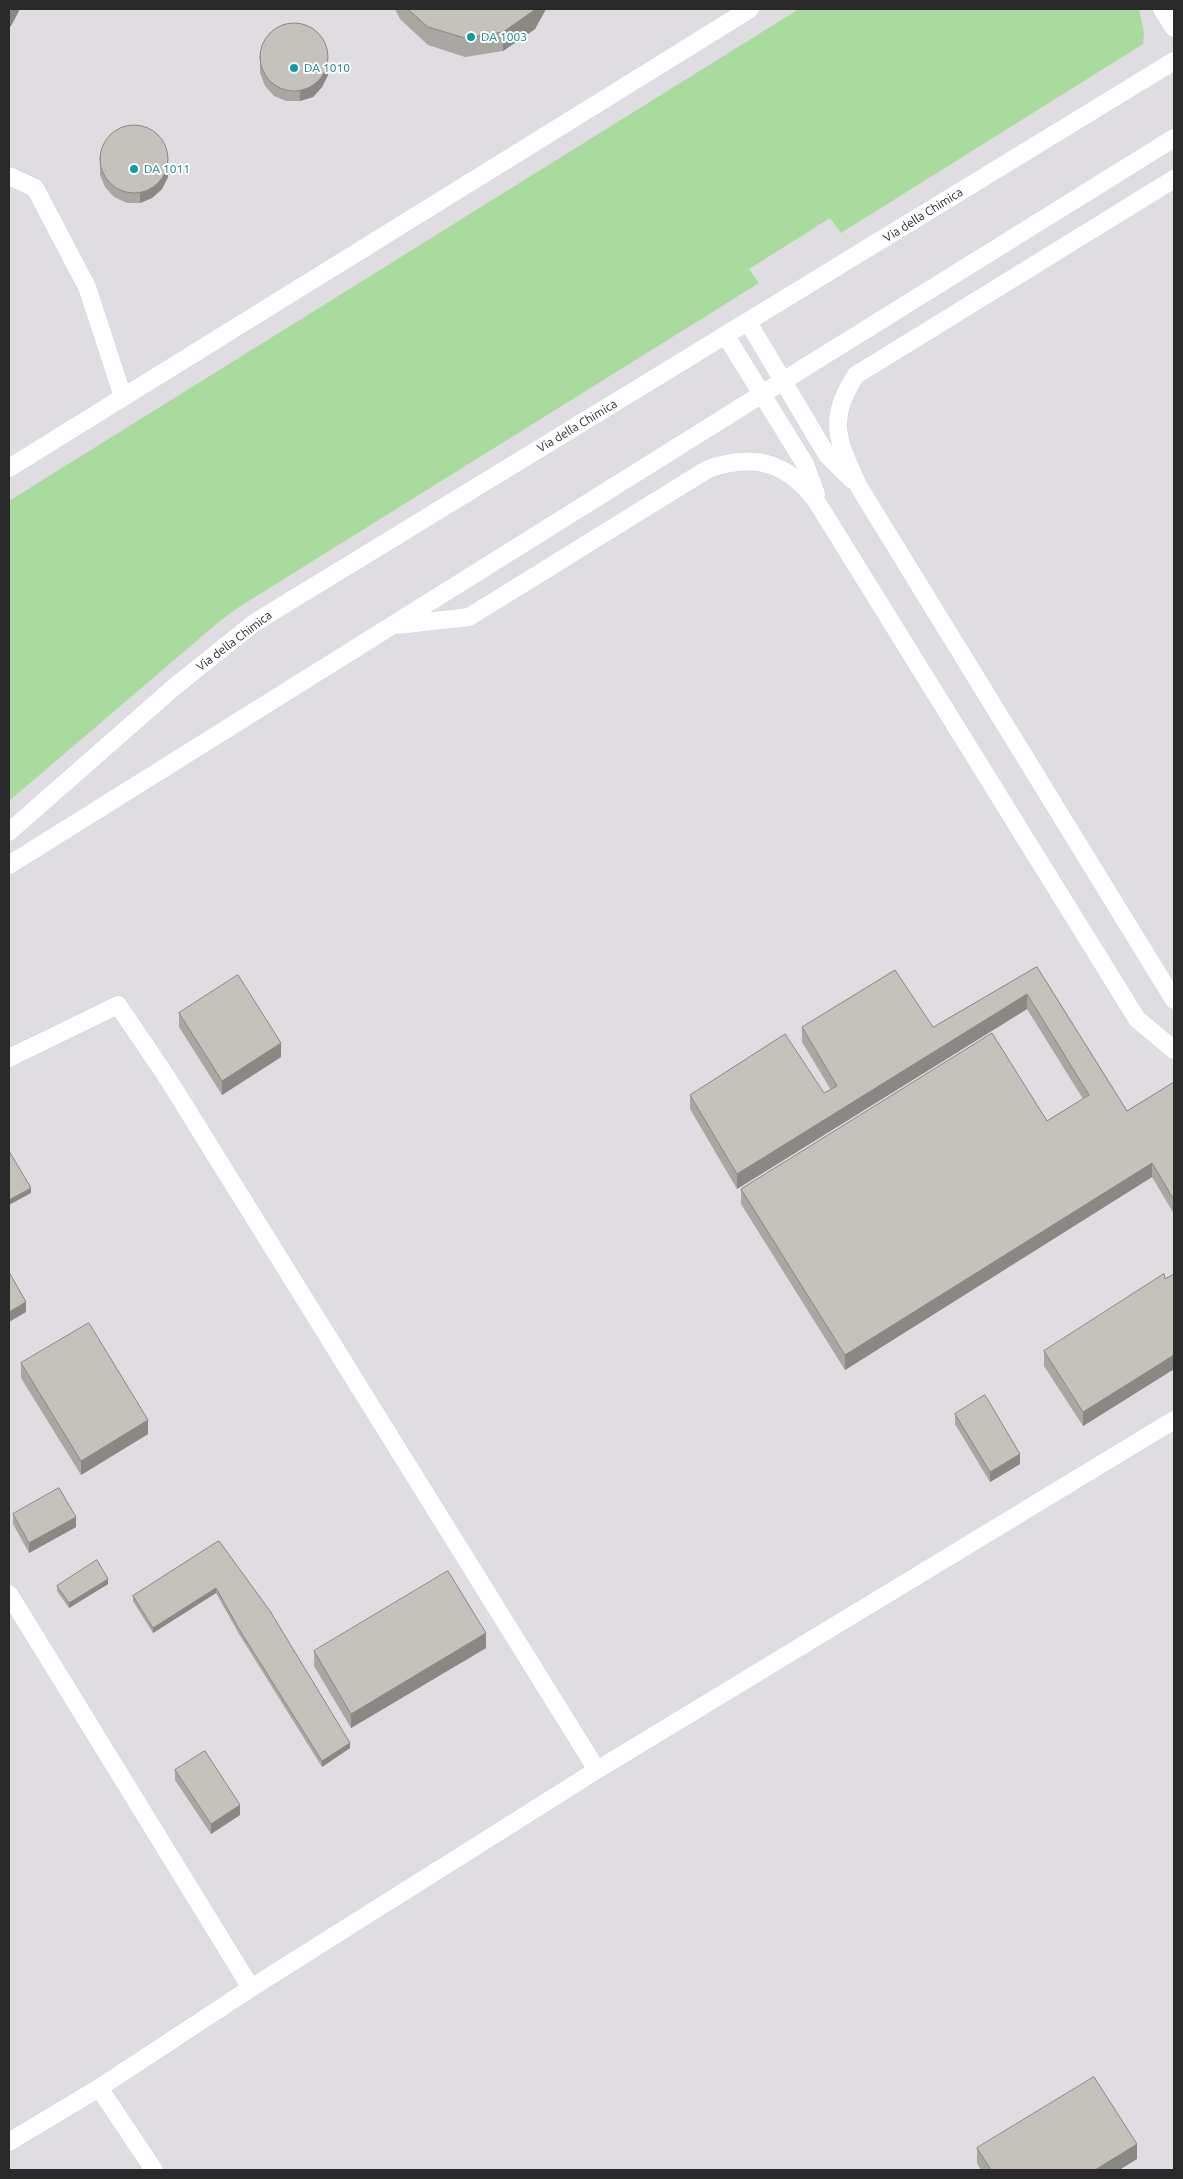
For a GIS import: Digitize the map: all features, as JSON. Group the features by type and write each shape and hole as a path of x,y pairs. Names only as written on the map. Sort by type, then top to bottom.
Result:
{"lane":[{"path":"9,468 750,9"},
{"path":"1162,9 1174,28"},
{"name":"Via della Chimica","path":"9,832 173,688 254,623 1174,61"},
{"path":"9,866 1174,138"},
{"path":"9,176 35,188 87,286 123,397"},
{"path":"1174,179 856,374 847,389 837,421 840,441 859,487 1174,1000"},
{"path":"748,322 827,455 859,487"},
{"path":"726,336 805,464 820,507"},
{"path":"392,626 469,618 708,469 728,462 749,462 772,465 787,472 809,490 820,507 1137,1020 1174,1050"},
{"path":"9,1058 118,1005 168,1079 597,1770"},
{"path":"9,2142 99,2088 251,1988 597,1770 1174,1420"},
{"path":"9,1594 251,1988"},
{"path":"99,2088 154,2170"}],"shaded area":[{"path":"9,9 1174,9 1174,2170 9,2170"}],"green space":[{"path":"799,9 1139,9 1144,33 1143,44 841,233 830,218 749,269 759,283 239,607 221,620 9,801 9,501"}],"building":[{"path":"408,9 536,9 503,32 465,38 428,27"},
{"name":"DA 1010","path":"294,23 307,26 318,33 325,44 328,57 325,70 318,81 307,88 294,91 281,88 270,81 263,70 260,57 263,44 270,33 281,26"},
{"name":"DA 1011","path":"134,125 147,128 158,135 165,146 168,159 165,172 158,183 147,190 134,193 121,190 110,183 103,172 100,159 103,146 110,135 121,128"},
{"path":"1037,967 1127,1111 1174,1082 1174,1200 1152,1163 845,1355 741,1189 992,1033 1047,1121 1089,1095 1027,994 737,1174 690,1095 785,1034 824,1093 837,1086 802,1027 895,970 933,1027"},
{"path":"238,975 281,1043 222,1081 179,1013"},
{"path":"9,1151 31,1188 9,1200"},
{"path":"9,1272 26,1302 9,1312"},
{"path":"1164,1274 1165,1279 1174,1274 1174,1355 1083,1412 1044,1351"},
{"path":"89,1323 148,1420 81,1461 21,1363"},
{"path":"985,1395 1020,1454 990,1472 955,1414"},
{"path":"59,1488 76,1517 29,1543 13,1514"},
{"path":"219,1541 270,1611 350,1743 322,1761 239,1629 216,1588 153,1628 133,1596"},
{"path":"97,1560 108,1579 69,1603 57,1586"},
{"path":"448,1571 486,1633 351,1714 314,1651"},
{"path":"205,1751 240,1805 211,1824 175,1770"},
{"path":"1094,2077 1137,2144 1095,2170 991,2170 977,2148"}],"place":[{"name":"DA 1003","path":"471,37"},
{"name":"DA 1010","path":"294,68"},
{"name":"DA 1011","path":"134,169"}]}
